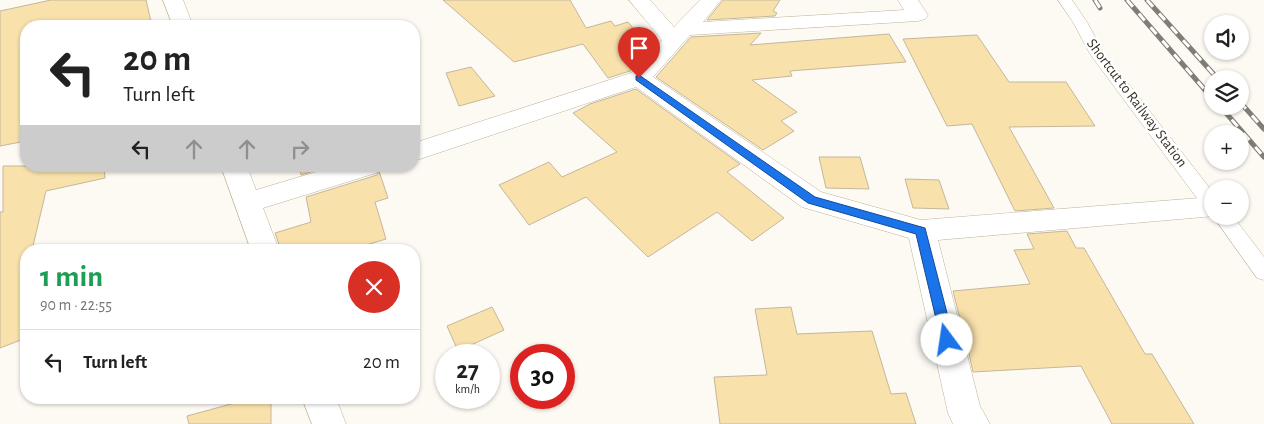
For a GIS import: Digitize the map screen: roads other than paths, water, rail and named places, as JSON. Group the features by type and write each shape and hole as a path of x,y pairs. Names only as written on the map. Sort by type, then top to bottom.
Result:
{"street":[{"path":"173,0 181,20"},
{"path":"639,0 680,35 918,15 908,0"},
{"path":"420,150 639,78 711,0"},
{"path":"639,78 812,200 921,231 1204,206"},
{"path":"236,172 263,244"},
{"path":"248,203 348,172"},
{"path":"921,231 965,413 973,424"},
{"path":"321,404 328,424"}],"lane":[{"name":"Shortcut to Railway Station","path":"1065,0 1080,22 1095,51 1204,194"},
{"path":"1229,225 1264,272"}],"railway":[{"path":"1095,0 1100,8"},
{"path":"1127,0 1204,89"},
{"path":"1147,0 1210,70"},
{"path":"1249,112 1264,129"},
{"path":"1228,115 1264,157"}]}
